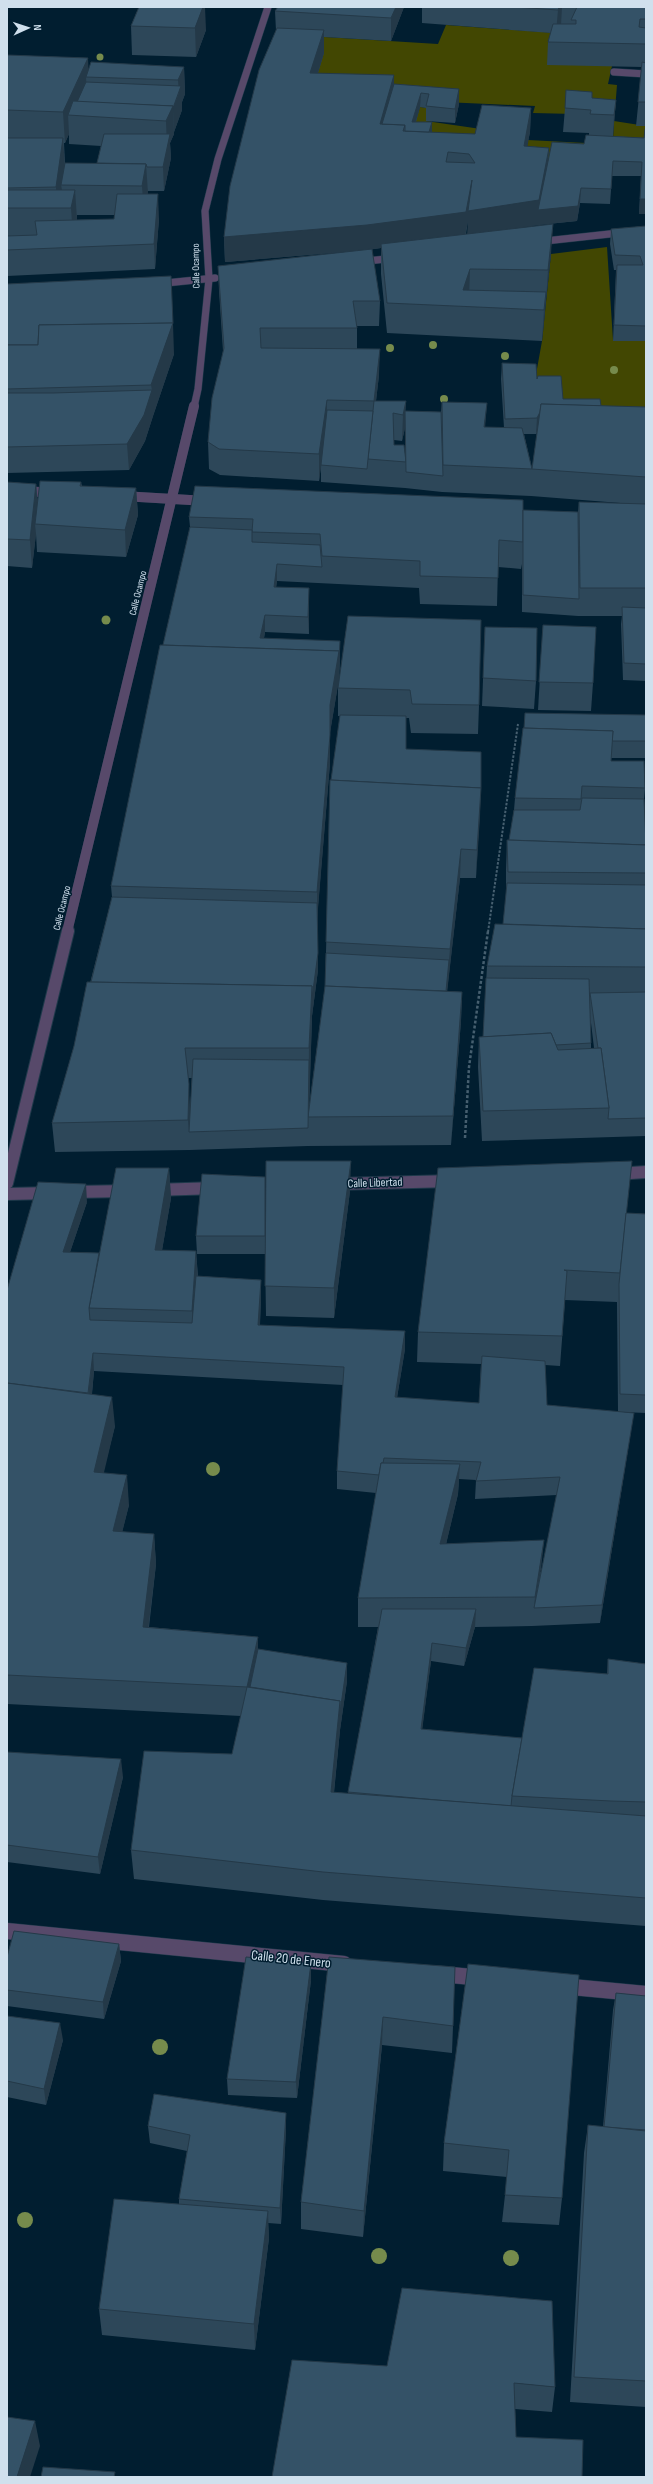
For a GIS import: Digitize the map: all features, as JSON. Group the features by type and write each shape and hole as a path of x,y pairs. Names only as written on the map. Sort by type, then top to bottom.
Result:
{"street":[{"name":"Calle Ocampo","path":"7,1183 198,389 209,279 205,211 218,158 268,7"},
{"path":"614,72 646,74"},
{"path":"527,243 646,230"},
{"path":"352,263 408,256"},
{"path":"147,284 225,277"},
{"path":"7,490 62,493"},
{"path":"109,496 220,501"},
{"path":"606,1174 646,1172"},
{"name":"Calle Libertad","path":"327,1184 462,1180"},
{"path":"7,1194 231,1188"},
{"name":"Calle 20 de Enero","path":"7,1931 362,1966"},
{"path":"425,1972 496,1979"},
{"path":"543,1984 646,1994"}],"path":[{"path":"462,1180 469,1066 518,724"}],"shaded area":[{"path":"446,25 556,33 612,66 608,84 617,85 615,110 574,114 533,113 535,106 311,96 276,34 438,44"},
{"path":"420,107 428,108 426,121 481,129 474,158 411,136"},
{"path":"614,121 646,126 646,144 547,172 523,170 528,140 586,143 613,139"},
{"path":"607,247 613,340 646,341 646,434 602,430 562,415 535,380 542,341 551,254"}],"building":[{"path":"139,7 203,7 195,28 131,26"},
{"path":"278,7 396,7 391,18 275,11"},
{"path":"515,7 559,7 558,10"},
{"path":"577,7 646,7 646,19 640,19 639,27 646,28 646,44 548,42 553,24 576,24 576,20 571,20"},
{"path":"277,28 324,30 310,73 394,75 380,124 405,125 403,131 475,134 482,105 531,108 524,146 549,148 539,200 468,211 472,180 466,212 367,225 224,237 230,186 259,70","holes":["448,152 469,154 475,163 446,162"]},
{"path":"7,55 88,58 63,112 7,110"},
{"path":"91,62 184,67 178,80 86,77"},
{"path":"642,62 646,63 646,102 638,102"},
{"path":"86,82 181,86 173,108 173,106 77,102"},
{"path":"394,84 459,89 455,109 426,106 429,94 421,93 412,122 432,122 429,132 405,131 405,125 382,124"},
{"path":"566,90 592,92 592,98 616,100 614,115 590,114 591,110 565,108"},
{"path":"73,101 173,106 166,121 68,115"},
{"path":"645,129 646,199 640,199 642,162 613,161 611,189 581,188 578,206 538,210 552,142 584,144 586,135 644,138"},
{"path":"104,134 170,134 163,167 147,167 146,164 97,163"},
{"path":"7,138 63,138 56,187 7,188"},
{"path":"65,163 146,164 142,186 61,185"},
{"path":"7,190 75,190 71,208 7,208"},
{"path":"117,194 158,194 154,244 7,250 7,236 37,235 35,221 114,219"},
{"path":"553,224 548,270 470,269 463,290 546,292 544,310 387,303 381,244"},
{"path":"646,226 646,326 614,325 617,265 643,265 640,256 615,255 611,229"},
{"path":"372,249 380,301 353,301 357,328 260,328 261,348 380,349 374,401 327,400 319,454 219,449 208,442 212,398 224,348 218,266"},
{"path":"171,276 173,323 39,325 38,345 7,345 7,284"},
{"path":"173,323 151,385 7,389 7,345 38,345 39,325"},
{"path":"502,363 536,364 537,379 538,376 561,376 563,399 600,399 601,406 541,404 540,412 537,418 505,419"},
{"path":"152,390 144,415 127,444 7,447 7,393"},
{"path":"374,401 406,401 403,415 393,413 394,445 404,445 406,462 368,459"},
{"path":"442,402 487,403 484,427 522,428 532,469 443,465"},
{"path":"541,404 646,407 646,477 532,469"},
{"path":"327,410 373,411 367,469 321,465"},
{"path":"405,411 441,412 443,476 406,472"},
{"path":"40,481 81,482 80,486 136,488 125,530 35,524"},
{"path":"7,482 36,484 30,540 7,539"},
{"path":"195,486 523,500 523,542 499,540 498,578 420,576 420,561 322,556 320,534 252,532 253,519 189,517"},
{"path":"579,502 646,504 646,588 580,588"},
{"path":"523,510 578,512 579,599 523,595"},
{"path":"190,527 252,530 252,542 320,545 322,567 277,564 274,587 309,588 308,617 265,615 260,638 340,641 339,662 339,651 163,645"},
{"path":"622,607 646,608 646,664 624,663"},
{"path":"348,616 481,620 479,705 412,704 410,690 338,688"},
{"path":"543,625 596,627 593,683 539,682"},
{"path":"485,627 537,628 536,681 483,678"},
{"path":"160,645 339,651 330,705 330,735 317,892 111,886"},
{"path":"525,713 646,715 646,741 612,741 613,731 524,728"},
{"path":"340,715 406,716 406,749 481,752 481,788 331,780"},
{"path":"523,728 613,731 611,761 644,761 645,788 582,786 581,799 515,798"},
{"path":"330,780 481,788 477,850 461,849 450,949 326,942"},
{"path":"582,798 644,799 646,845 509,840 514,810 580,810"},
{"path":"507,840 646,845 646,873 508,872"},
{"path":"507,883 646,885 646,929 503,924"},
{"path":"112,897 317,903 318,953 312,998 312,986 91,982"},
{"path":"495,924 646,929 646,967 487,966"},
{"path":"326,953 449,960 446,991 325,986"},
{"path":"486,978 589,979 591,1043 556,1045 551,1033 483,1037"},
{"path":"87,982 312,986 309,1048 185,1048 189,1084 188,1120 52,1123 74,1046"},
{"path":"325,986 462,992 453,1116 308,1117"},
{"path":"646,992 646,1118 608,1119 609,1108 601,1048 598,1048 590,993"},
{"path":"551,1033 558,1050 601,1048 609,1108 483,1111 479,1037"},
{"path":"193,1059 309,1060 308,1128 189,1132"},
{"path":"266,1161 351,1161 334,1288 265,1286"},
{"path":"632,1161 620,1273 564,1270 567,1271 562,1336 418,1332 438,1168"},
{"path":"116,1168 169,1168 155,1250 196,1251 192,1311 89,1308"},
{"path":"202,1174 265,1177 265,1236 196,1236"},
{"path":"38,1182 86,1184 63,1252 99,1253 89,1308 90,1320 192,1323 196,1276 261,1280 258,1325 405,1331 395,1397 479,1403 482,1356 545,1361 547,1405 634,1413 602,1605 534,1608 560,1477 476,1481 481,1462 384,1458 383,1463 381,1463 379,1475 337,1471 344,1367 93,1353 88,1393 7,1383 7,1290"},
{"path":"626,1213 646,1214 646,1395 620,1394 619,1284"},
{"path":"7,1383 112,1397 94,1472 127,1475 113,1531 154,1534 143,1627 258,1637 247,1687 7,1675"},
{"path":"381,1463 460,1464 440,1544 544,1540 535,1597 358,1598"},
{"path":"382,1609 476,1609 466,1648 432,1643 421,1729 522,1738 511,1806 348,1792"},
{"path":"258,1649 347,1663 340,1712 340,1701 250,1687"},
{"path":"608,1659 646,1664 646,1802 512,1796 534,1668 608,1674"},
{"path":"247,1687 340,1701 331,1792 646,1816 646,1898 323,1872 131,1850 144,1751 232,1754"},
{"path":"7,1752 121,1759 98,1857 7,1845"},
{"path":"14,1931 119,1944 103,2002 7,1990 7,1957"},
{"path":"246,1957 311,1963 296,2082 227,2079"},
{"path":"329,1957 455,1967 453,2026 383,2017 364,2211 301,2202"},
{"path":"468,1964 579,1975 562,2198 505,2195 509,2150 444,2143"},
{"path":"616,1993 646,1996 646,2130 604,2127"},
{"path":"7,2016 60,2023 44,2089 7,2081"},
{"path":"154,2094 286,2113 280,2208 179,2199 190,2135 148,2126"},
{"path":"588,2125 646,2131 646,2381 574,2377"},
{"path":"114,2199 268,2211 254,2324 99,2309"},
{"path":"402,2288 552,2301 555,2387 514,2383 516,2437 583,2440 582,2477 272,2477 292,2360 387,2366"},
{"path":"7,2417 35,2421 17,2477 7,2477"},
{"path":"43,2467 115,2472 114,2477 41,2477"}]}
